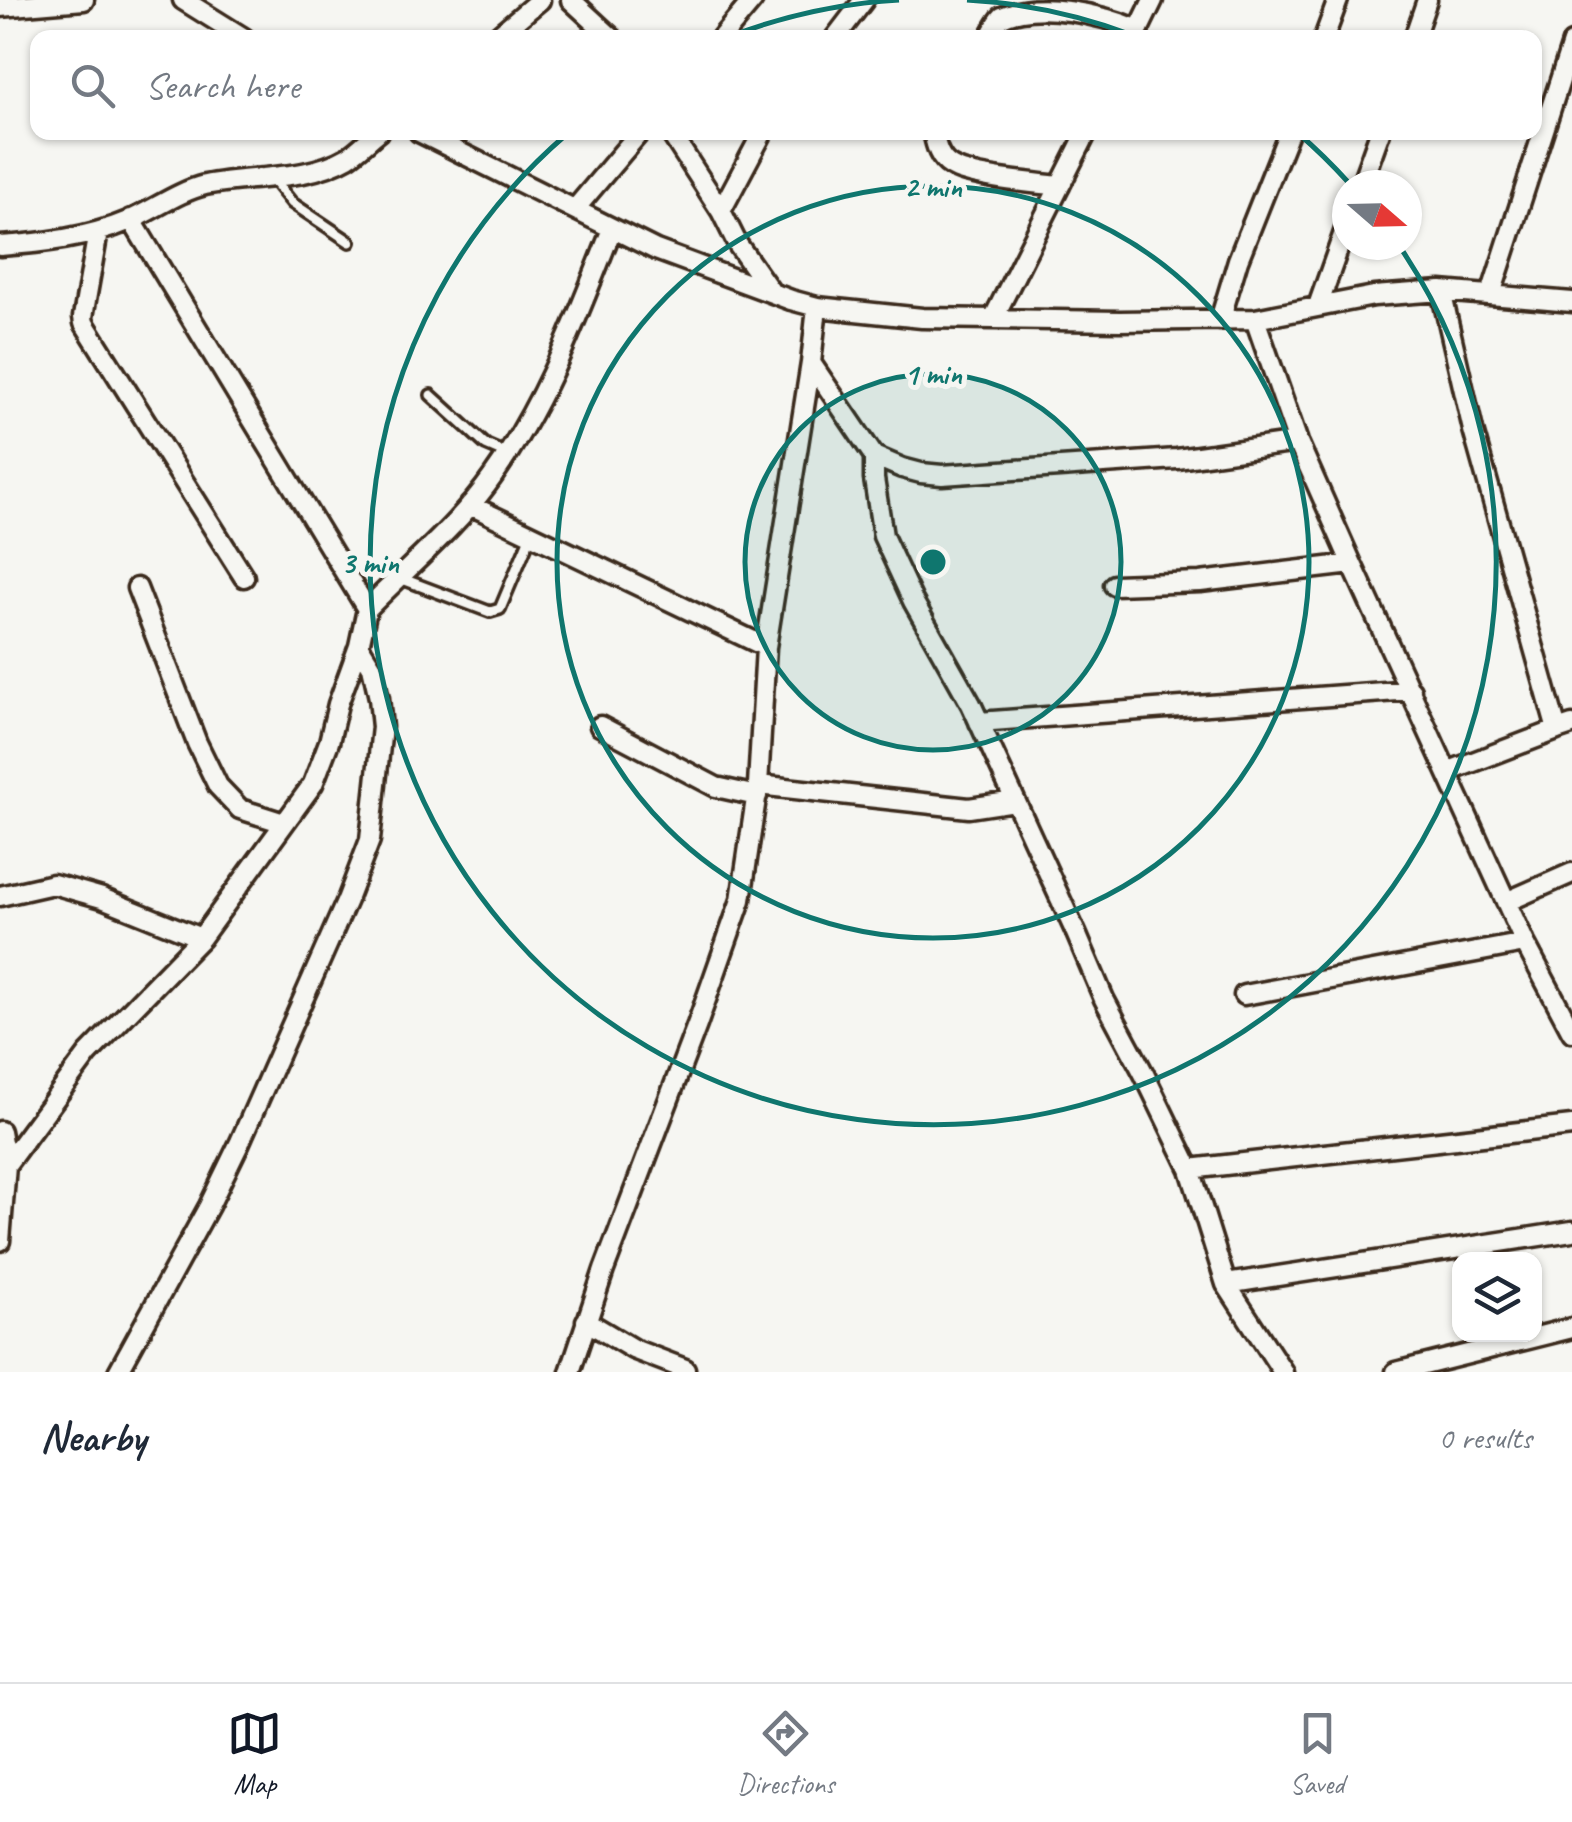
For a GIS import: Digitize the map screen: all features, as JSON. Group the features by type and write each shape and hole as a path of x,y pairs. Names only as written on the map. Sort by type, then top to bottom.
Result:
{"street":[{"path":"0,6 84,0"},
{"path":"183,0 231,30"},
{"path":"504,30 540,0"},
{"path":"571,0 603,30"},
{"path":"729,30 754,0"},
{"path":"841,30 864,0"},
{"path":"1139,30 1153,0"},
{"path":"1327,30 1338,0"},
{"path":"1417,30 1427,0"},
{"path":"994,30 1002,17 1022,4 1040,1 1087,8 1129,30"},
{"path":"1542,136 1572,43"},
{"path":"0,246 98,232 202,186 272,178 334,163 368,140"},
{"path":"435,140 656,250 817,307 922,318 1220,320 1255,319 1398,292 1441,290 1572,302"},
{"path":"575,210 633,140"},
{"path":"675,140 721,211 738,246 771,293"},
{"path":"721,211 758,140"},
{"path":"936,140 942,158 953,168 1060,186"},
{"path":"993,320 1083,140"},
{"path":"1220,320 1238,260 1286,140"},
{"path":"1366,170 1377,140"},
{"path":"1491,294 1541,140"},
{"path":"131,220 367,608"},
{"path":"6,1165 88,1054 202,938 313,784 330,742 367,608 470,506 507,454 563,353 612,228"},
{"path":"98,232 84,323 244,577"},
{"path":"1318,306 1334,260"},
{"path":"1441,290 1473,430 1564,728 1446,772"},
{"path":"570,1372 742,900 758,791 766,648 817,307"},
{"path":"1255,319 1298,442 1352,564 1525,944 1572,1032"},
{"path":"810,363 874,456 912,471 942,475 1177,460 1298,442"},
{"path":"874,456 883,536 978,722 1104,999 1190,1169 1226,1284 1267,1363 1283,1372"},
{"path":"470,506 766,648"},
{"path":"1114,586 1200,582 1352,564"},
{"path":"137,588 197,743 218,786 240,809 284,824"},
{"path":"118,1372 232,1158 370,840 382,726 372,666 358,646"},
{"path":"978,722 1411,690"},
{"path":"600,726 716,787 969,808 1014,801"},
{"path":"1506,902 1572,872"},
{"path":"0,896 53,884 102,898 202,938"},
{"path":"1244,995 1525,944"},
{"path":"1190,1169 1572,1126"},
{"path":"0,1131 6,1165 1,1232"},
{"path":"1226,1284 1572,1231"},
{"path":"586,1322 634,1349 685,1369"},
{"path":"1396,1372 1572,1328"}],"lane":[{"path":"272,178 292,203 350,242"},
{"path":"432,395 486,445 507,454"},
{"path":"398,578 490,612 500,608 532,535"}]}
